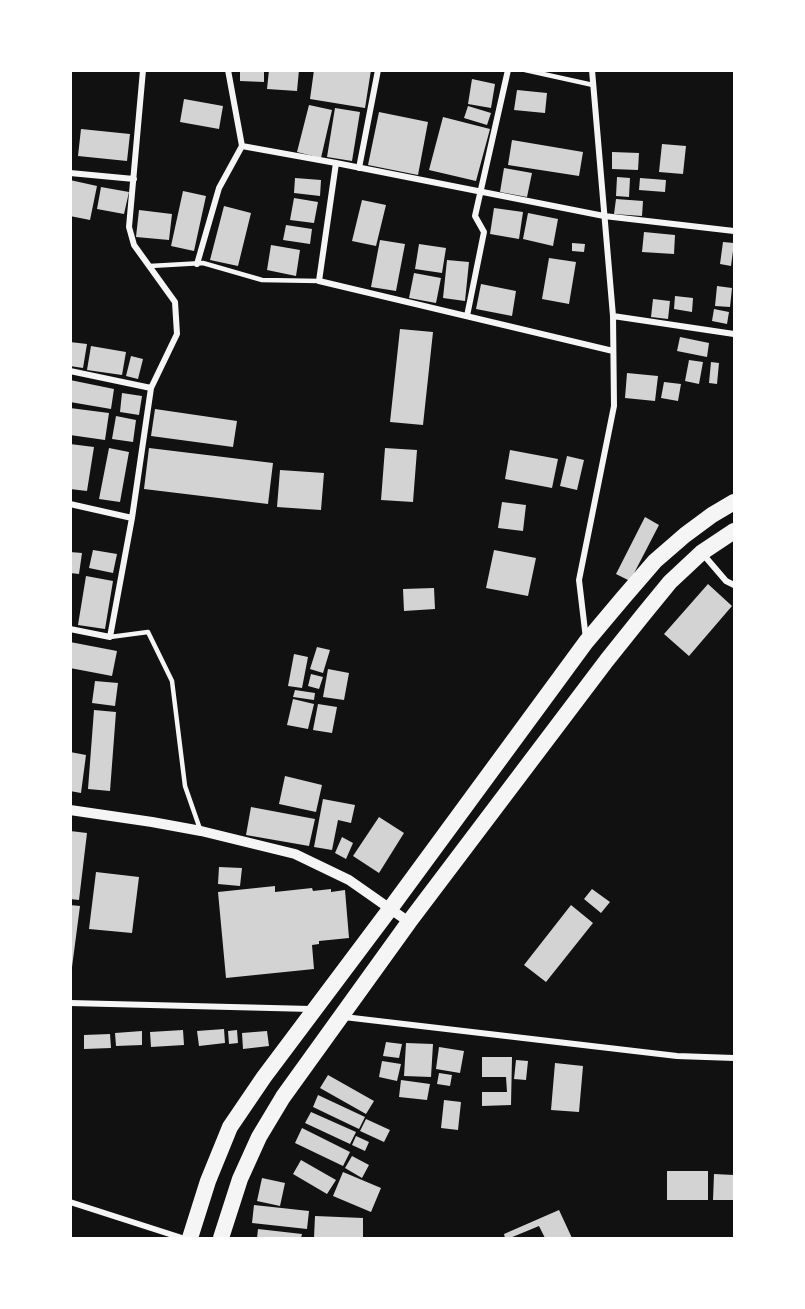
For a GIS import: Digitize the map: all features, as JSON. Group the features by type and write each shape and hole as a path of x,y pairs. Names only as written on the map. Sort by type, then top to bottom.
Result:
{"highway":[{"path":"190,1239 208,1181 231,1127 314,1009 586,642 655,561 712,515 735,502"},
{"path":"221,1239 240,1179 259,1137 283,1097 340,1017 409,922 643,615 670,582 701,553 735,531"},
{"path":"497,764 517,779"}],"street":[{"path":"70,629 110,637 132,518 151,388 177,334 175,302 134,245 129,227 143,70"},
{"path":"197,264 219,188 242,147 228,70"},
{"path":"359,168 378,70"},
{"path":"467,316 484,232 476,216 508,70"},
{"path":"586,642 579,580 614,406 613,316 592,70"},
{"path":"242,147 336,163 604,216 735,231"},
{"path":"336,163 319,281 613,351"},
{"path":"70,173 134,179"},
{"path":"613,316 735,334"},
{"path":"70,371 151,388"},
{"path":"70,504 132,518"},
{"path":"701,553 726,581 735,585"},
{"path":"70,810 201,831 295,854 349,880 409,922"},
{"path":"70,1003 314,1009"},
{"path":"340,1017 677,1056 735,1058"},
{"path":"70,1203 182,1239"}],"lane":[{"path":"525,70 593,85"},
{"path":"150,266 203,263 262,280 319,281"},
{"path":"110,637 148,632 172,681 185,786 201,831"}],"building":[{"path":"240,70 264,70 264,82 240,81"},
{"path":"269,70 299,70 297,91 267,89"},
{"path":"314,70 371,70 365,108 310,99"},
{"path":"472,79 495,84 491,108 468,104"},
{"path":"517,90 547,93 545,113 514,110"},
{"path":"184,99 223,106 219,129 180,122"},
{"path":"309,105 332,110 321,158 297,152"},
{"path":"468,106 491,113 487,125 464,118"},
{"path":"335,108 360,112 352,161 327,157"},
{"path":"379,112 428,122 418,175 368,165"},
{"path":"443,117 490,129 476,181 429,170"},
{"path":"81,129 130,134 127,161 78,156"},
{"path":"512,140 583,152 579,176 508,165"},
{"path":"662,144 686,146 683,174 659,172"},
{"path":"612,152 639,153 638,170 612,169"},
{"path":"504,168 532,173 527,197 500,192"},
{"path":"617,177 630,178 629,197 616,196"},
{"path":"295,178 321,180 320,196 294,193"},
{"path":"640,178 666,180 665,192 639,190"},
{"path":"70,180 97,186 90,220 70,216"},
{"path":"101,187 129,192 124,214 97,209"},
{"path":"183,191 206,196 194,251 171,246"},
{"path":"294,198 318,202 314,223 290,220"},
{"path":"616,199 643,201 642,216 614,214"},
{"path":"362,200 386,205 376,246 352,241"},
{"path":"224,206 251,213 238,266 210,260"},
{"path":"494,208 523,212 519,239 490,234"},
{"path":"139,210 172,214 169,240 136,237"},
{"path":"528,213 558,219 553,246 523,239"},
{"path":"286,225 312,229 310,244 283,240"},
{"path":"644,232 675,235 674,254 642,252"},
{"path":"380,240 405,244 396,291 371,287"},
{"path":"723,242 734,243 731,266 720,264"},
{"path":"572,243 585,244 584,252 572,251"},
{"path":"419,244 446,248 442,273 415,269"},
{"path":"271,245 300,250 296,276 267,270"},
{"path":"549,258 576,262 569,304 542,299"},
{"path":"447,260 469,262 465,301 443,298"},
{"path":"414,273 441,278 436,303 409,298"},
{"path":"481,284 516,291 512,316 476,309"},
{"path":"717,286 732,288 730,307 715,306"},
{"path":"675,296 693,298 692,312 674,309"},
{"path":"653,299 670,301 668,319 651,317"},
{"path":"714,309 729,312 727,324 712,321"},
{"path":"400,329 433,332 423,425 390,422"},
{"path":"680,337 709,343 707,357 677,351"},
{"path":"70,342 87,344 83,368 70,366"},
{"path":"91,346 126,352 122,375 87,370"},
{"path":"131,356 143,359 138,379 126,376"},
{"path":"689,360 703,362 699,384 685,381"},
{"path":"711,362 719,363 717,384 709,383"},
{"path":"627,373 658,376 655,401 625,398"},
{"path":"70,380 114,389 111,409 70,402"},
{"path":"664,382 681,384 678,401 661,398"},
{"path":"122,393 142,396 139,415 120,412"},
{"path":"70,408 109,413 105,440 70,435"},
{"path":"155,409 237,421 233,447 151,436"},
{"path":"116,416 136,420 133,442 112,439"},
{"path":"70,444 94,447 87,491 70,489"},
{"path":"109,448 129,452 120,502 99,499"},
{"path":"149,448 273,463 268,504 144,489"},
{"path":"385,448 417,450 413,502 381,500"},
{"path":"510,450 558,459 552,488 505,479"},
{"path":"567,456 584,460 577,490 560,486"},
{"path":"280,470 324,473 321,510 277,507"},
{"path":"502,502 526,505 523,531 498,528"},
{"path":"645,517 659,525 630,581 616,574"},
{"path":"93,550 117,554 113,573 89,568"},
{"path":"494,550 536,558 528,596 486,588"},
{"path":"70,552 82,553 79,574 70,573"},
{"path":"86,576 113,581 105,629 78,625"},
{"path":"708,584 732,606 689,656 664,634"},
{"path":"434,588 435,609 404,611 403,589"},
{"path":"70,642 117,651 112,676 70,668"},
{"path":"317,647 330,650 323,673 310,669"},
{"path":"294,654 308,657 302,688 288,686"},
{"path":"328,669 349,673 344,700 323,697"},
{"path":"311,674 323,677 319,689 308,686"},
{"path":"95,681 118,683 115,706 92,703"},
{"path":"295,690 315,693 314,700 293,697"},
{"path":"293,699 314,704 308,729 287,725"},
{"path":"318,704 337,707 332,733 313,730"},
{"path":"94,710 116,712 110,791 88,789"},
{"path":"70,752 86,755 81,793 70,791"},
{"path":"285,776 322,785 316,812 279,804"},
{"path":"323,799 355,805 351,823 338,820 332,850 314,847"},
{"path":"251,807 315,819 309,846 246,835"},
{"path":"379,817 404,833 379,873 353,856"},
{"path":"70,831 87,833 79,900 70,899"},
{"path":"342,837 353,843 346,859 335,853"},
{"path":"219,867 242,868 240,886 218,884"},
{"path":"96,872 139,877 132,933 89,929"},
{"path":"275,886 275,892 312,888 313,891 345,890 349,938 319,941 319,944 312,945 314,969 226,978 218,892"},
{"path":"592,889 610,902 601,913 584,899"},
{"path":"70,905 80,906 72,967 70,967"},
{"path":"571,905 593,923 546,982 524,965"},
{"path":"224,1029 225,1043 199,1046 197,1031"},
{"path":"183,1030 184,1045 151,1047 150,1032"},
{"path":"237,1030 238,1043 229,1044 228,1031"},
{"path":"142,1031 142,1045 116,1046 115,1033"},
{"path":"267,1031 269,1046 243,1049 242,1033"},
{"path":"110,1034 111,1048 84,1049 84,1035"},
{"path":"386,1042 402,1044 399,1058 383,1056"},
{"path":"406,1043 433,1044 431,1077 404,1076"},
{"path":"439,1047 464,1051 460,1073 436,1069"},
{"path":"482,1057 512,1057 511,1105 482,1106 482,1092 507,1092 506,1077 482,1077"},
{"path":"516,1060 528,1061 526,1080 514,1079"},
{"path":"382,1061 401,1064 397,1081 379,1077"},
{"path":"555,1063 583,1066 579,1112 551,1110"},
{"path":"439,1073 452,1075 450,1086 437,1084"},
{"path":"328,1075 374,1101 366,1114 320,1088"},
{"path":"401,1080 430,1084 427,1100 399,1097"},
{"path":"318,1095 365,1117 359,1129 313,1107"},
{"path":"444,1100 461,1102 458,1130 441,1128"},
{"path":"311,1112 356,1132 350,1144 305,1123"},
{"path":"366,1119 390,1130 384,1142 360,1131"},
{"path":"302,1128 350,1152 343,1166 295,1143"},
{"path":"356,1136 369,1142 365,1151 352,1145"},
{"path":"352,1156 369,1165 362,1178 345,1168"},
{"path":"301,1160 336,1180 327,1194 293,1174"},
{"path":"667,1171 708,1171 708,1200 667,1200"},
{"path":"343,1172 381,1188 371,1212 333,1196"},
{"path":"714,1174 734,1175 734,1200 713,1200"},
{"path":"262,1178 285,1183 280,1206 257,1201"},
{"path":"254,1205 309,1211 307,1229 252,1223"},
{"path":"559,1210 572,1238 545,1238 539,1226 505,1238 504,1234"},
{"path":"315,1216 363,1218 363,1238 314,1238"},
{"path":"258,1229 302,1234 301,1238 257,1238"}]}
